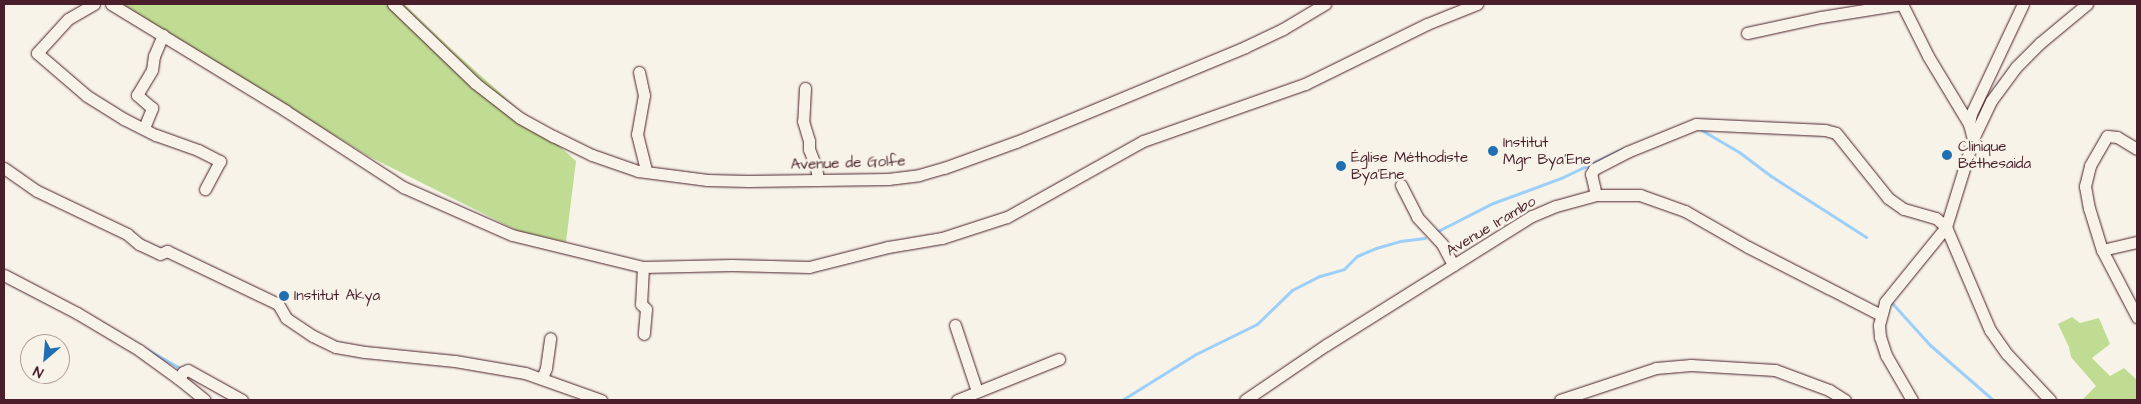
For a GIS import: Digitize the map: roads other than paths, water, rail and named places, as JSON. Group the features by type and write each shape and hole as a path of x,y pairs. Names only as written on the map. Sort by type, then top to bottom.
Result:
{"street":[{"path":"94,4 68,19 37,53 87,96 124,119 220,161 205,189"},
{"path":"111,4 286,111 403,187 512,235 643,267 732,265 810,267 888,247 942,238 976,228 1007,217 1143,141 1305,84 1427,24 1477,4"},
{"name":"Avenue de Golfe","path":"393,4 475,83 520,118 592,155 631,169 707,180 888,179 919,175 989,153 1245,47 1283,29 1325,4"},
{"path":"1747,33 1820,17 1902,4 1928,56 1968,124 1973,139"},
{"path":"1968,124 2023,4"},
{"path":"1912,400 1886,355 1880,337 1881,315 1885,302 1897,284 1946,227 1973,139 1991,101 2016,67 2040,43 2087,4"},
{"path":"144,128 152,108 136,96 152,70 154,56 162,34"},
{"path":"639,72 644,95 637,134 646,171"},
{"path":"805,88 803,121 818,179"},
{"path":"1596,195 1591,174 1594,169 1627,152 1692,125 1825,130 1836,133 1888,198 1904,209 1936,218 1946,227 1990,330 2007,354 2050,400"},
{"path":"2137,149 2117,137 2107,136 2090,166 2086,186 2095,231 2102,250 2137,318"},
{"path":"4,168 37,191 127,234 139,244 160,254 167,251 278,304 286,318 313,336 336,347 365,352 455,361 542,378 601,400"},
{"path":"1401,185 1418,217 1442,244 1453,265"},
{"name":"Avenue Irambo","path":"1246,400 1326,345 1532,216 1556,206 1596,195 1640,195 1685,211 1748,247 1881,315"},
{"path":"2102,250 2137,242"},
{"path":"643,267 640,304 646,309 644,334"},
{"path":"4,275 116,336 179,379 205,400"},
{"path":"955,325 977,391"},
{"path":"542,378 546,368 550,338"},
{"path":"957,400 1059,359"},
{"path":"1560,400 1656,368 1691,365 1775,370 1828,390 1845,400"},
{"path":"179,379 183,372 188,370 242,400"}],"waterway":[{"path":"1698,128 1739,152 1771,176 1866,237"},
{"path":"1436,232 1493,203 1561,178 1622,149"},
{"path":"1122,400 1196,354 1257,324 1292,290 1320,276 1344,269 1357,256 1376,248 1400,241 1425,238"},
{"path":"1892,303 1930,345 1993,400"},
{"path":"146,349 182,369"}],"place":[{"name":"Institut Mgr Bya'Ene","path":"1493,151"},
{"name":"Clinique Béthesaida","path":"1947,155"},
{"name":"Église Méthodiste Bya'Ene","path":"1341,166"},
{"name":"Institut Akya","path":"284,296"}]}
